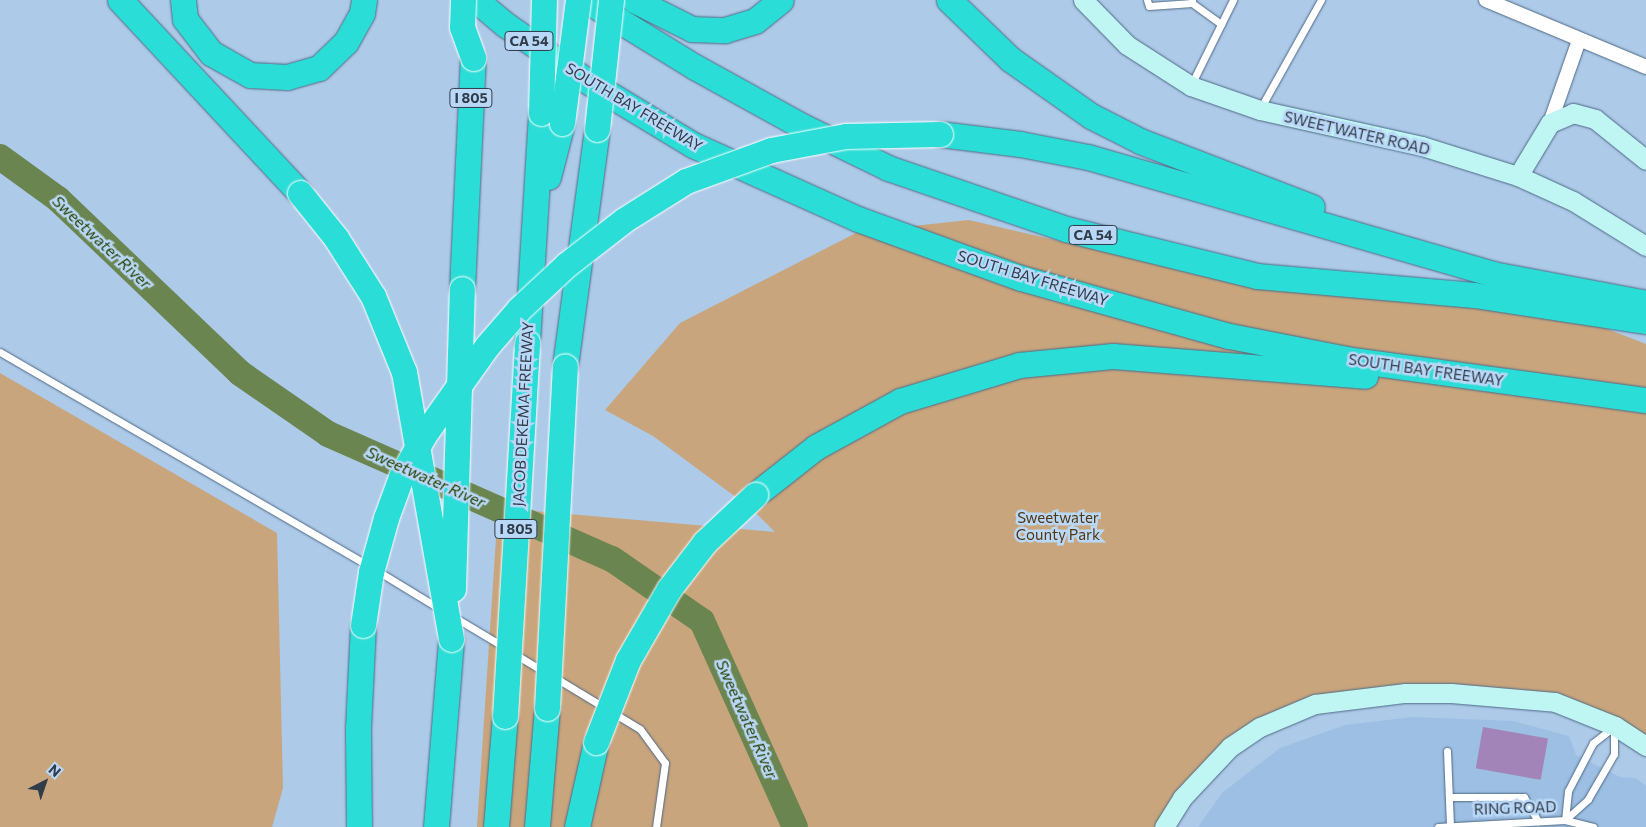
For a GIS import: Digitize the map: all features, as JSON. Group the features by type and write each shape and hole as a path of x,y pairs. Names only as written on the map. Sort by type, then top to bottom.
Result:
{"highway":[{"path":"120,0 300,193 336,238 372,296 404,372 451,639"},
{"path":"183,0 185,19 211,53 250,75 287,77 319,68 346,42 362,13 364,0"},
{"path":"453,0 503,37 584,79"},
{"path":"462,0 462,27 473,58"},
{"name":"SOUTH BAY FREEWAY","path":"476,0 506,25 584,79 693,145 858,219 1021,278 1229,336 1346,359 1646,400"},
{"name":"I 805","path":"436,827 451,639 462,289 476,0"},
{"name":"JACOB DEKEMA FREEWAY","path":"496,827 534,230 552,118 544,0"},
{"path":"552,118 578,0"},
{"name":"CA 54","path":"586,0 695,67 802,126 888,168 1066,229 1257,276 1474,295 1646,321"},
{"path":"537,827 547,708 565,366 597,129 612,0"},
{"path":"634,0 692,29 725,30 754,21 781,0"},
{"path":"949,0 1010,59 1091,116 1140,141 1339,217 1393,246"},
{"path":"359,827 358,728 363,625 372,572 386,518 400,477 424,435 487,346 519,309 566,265 624,220 686,181 771,150 846,136 940,134 1020,144 1088,157 1493,274 1646,303"},
{"path":"577,827 596,742 628,660 669,589 705,542 755,496 816,447 900,401 1028,364 1112,356 1160,358 1583,392"}],"main road":[{"name":"SWEETWATER ROAD","path":"1083,0 1127,45 1191,86 1260,110 1422,146 1518,176 1573,201 1646,246"},
{"path":"1518,176 1550,123 1573,114 1595,119 1646,160"},
{"path":"1164,827 1182,798 1230,748 1260,727 1315,704 1405,693 1451,693 1555,702 1614,726 1646,746"}],"street":[{"path":"1487,1 1646,67"},
{"path":"1550,123 1579,40"}],"lane":[{"path":"1147,0 1149,6 1192,2 1221,24"},
{"path":"1191,86 1233,0"},
{"path":"1260,110 1321,0"},
{"path":"0,352 354,557 640,729 665,763 656,827"},
{"path":"1565,820 1568,790 1593,743 1614,726"},
{"path":"1565,820 1588,799 1614,754 1614,726"},
{"path":"1447,751 1450,825"},
{"path":"1449,797 1524,797 1538,821"},
{"name":"RING ROAD","path":"1438,827 1565,820 1593,827"}],"shaded area":[{"path":"1413,717 1513,721 1569,736 1576,755 1620,777 1636,778 1646,786 1646,827 1198,827 1222,793 1280,748 1345,725"}],"green space":[{"name":"Sweetwater County Park","path":"969,220 1068,243 1553,308 1646,344 1646,745 1554,702 1345,699 1258,729 1165,827 477,827 498,508 775,532 752,509 653,436 605,410 680,323 858,232"},
{"path":"0,373 277,533 283,788 272,827 0,827"}],"building":[{"path":"1483,727 1548,738 1541,780 1476,768"}],"waterway":[{"name":"Sweetwater River","path":"0,157 58,199 240,373 328,434 612,559 702,621 795,827"}]}
